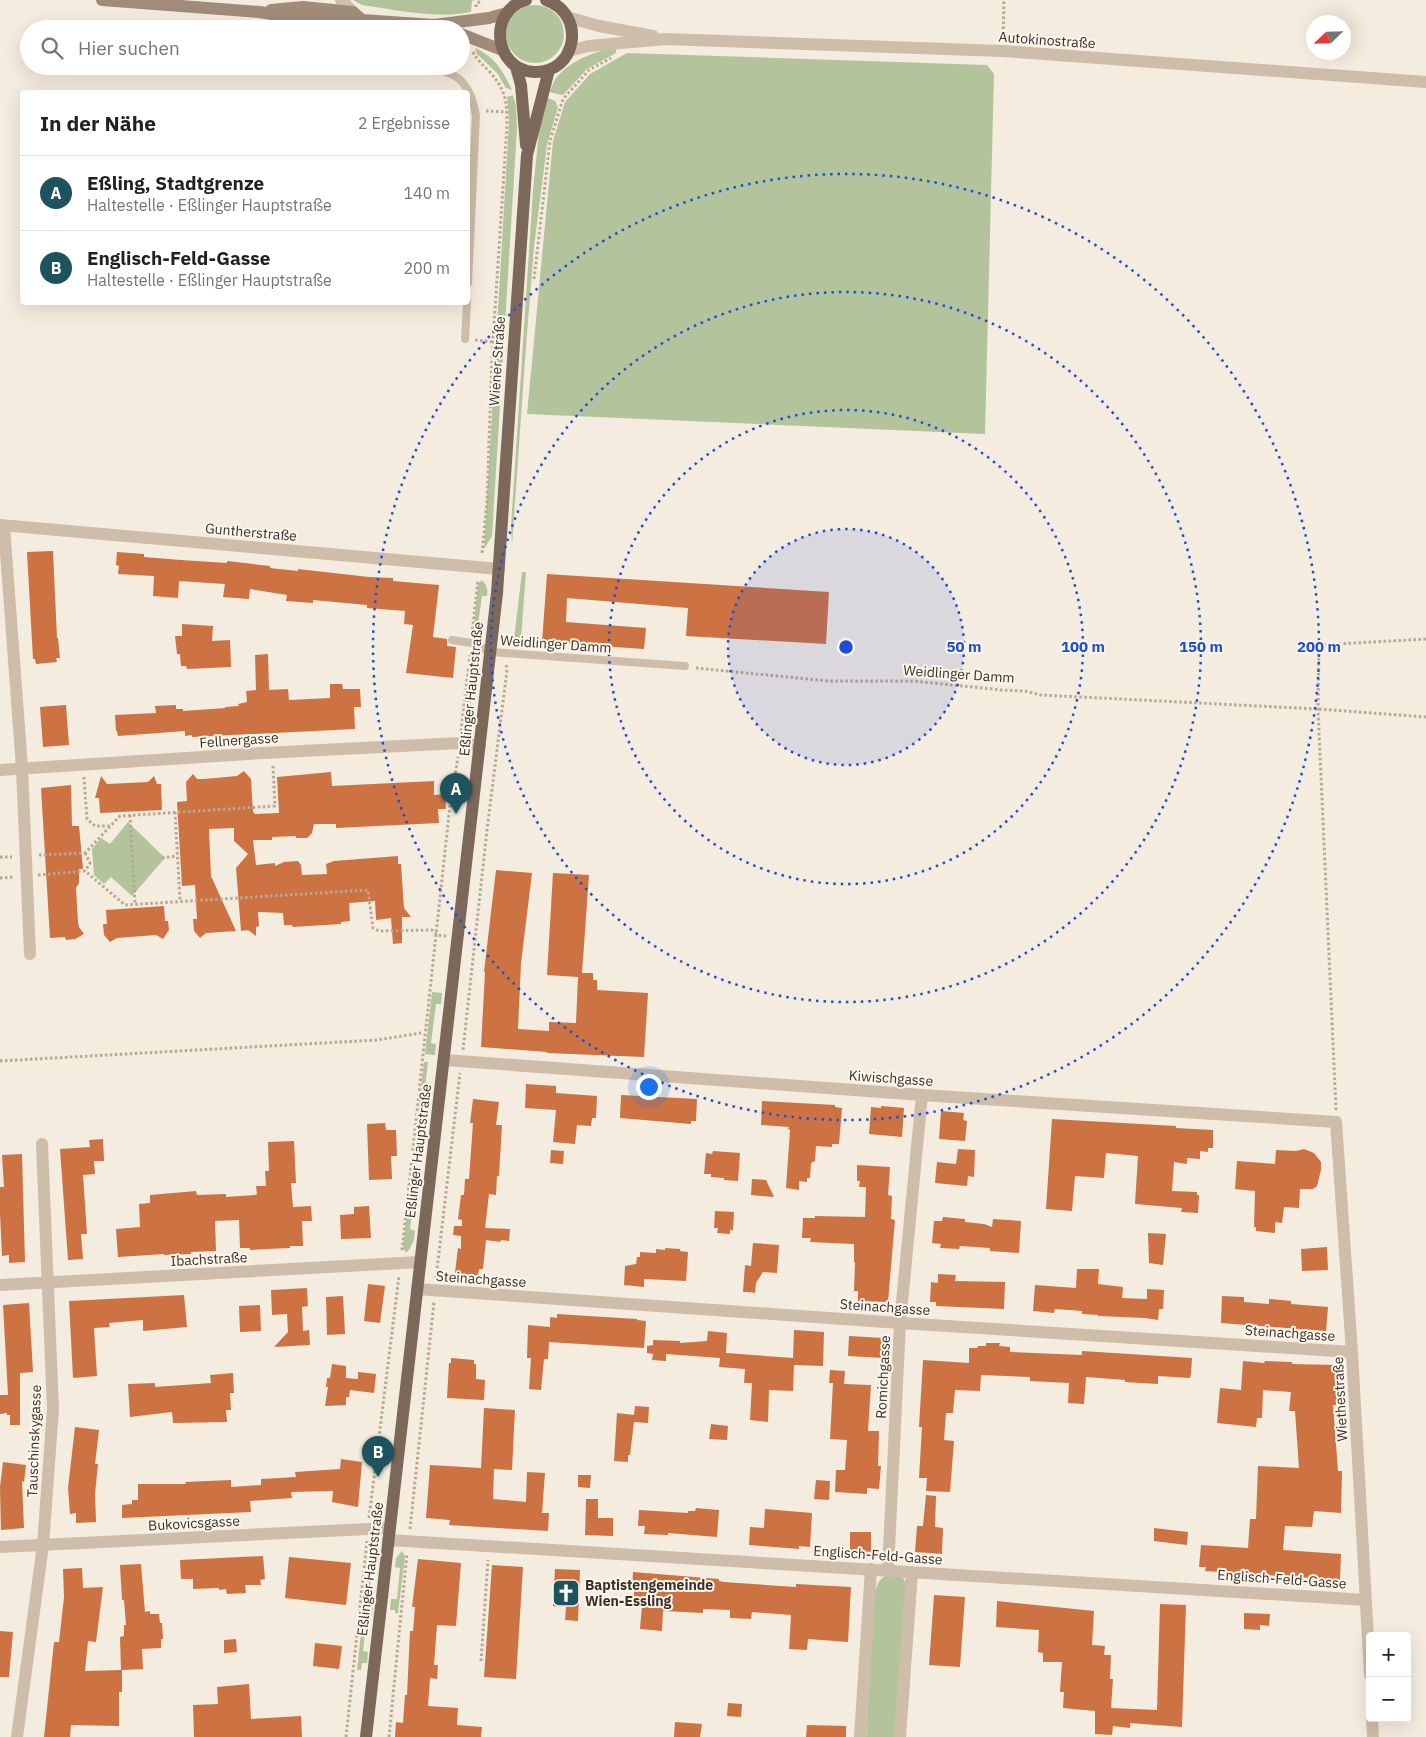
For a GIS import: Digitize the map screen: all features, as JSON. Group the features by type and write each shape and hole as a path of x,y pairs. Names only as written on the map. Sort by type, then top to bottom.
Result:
{"main road":[{"path":"102,0 260,12 288,17 322,9"},
{"path":"470,21 507,13 523,0"},
{"path":"507,13 500,28 500,43 510,62 516,67 530,72 549,70 560,63 572,43 572,33 567,17 561,9 550,1"},
{"path":"260,12 295,7 322,9 348,20"},
{"path":"470,38 502,50"},
{"name":"Wiener Straße","path":"499,569 527,155 521,85 516,67"},
{"name":"Wiener Straße","path":"527,155 549,70"},
{"name":"Eßlinger Hauptstraße","path":"366,1737 480,746 498,653 499,569"}],"street":[{"path":"295,7 307,0"},
{"path":"341,0 359,20"},
{"name":"Autokinostraße","path":"567,17 599,26 665,39"},
{"name":"Autokinostraße","path":"568,51 589,46 665,39 1003,52 1426,82"},
{"path":"2,526 5,625 22,768 30,954"},
{"name":"Guntherstraße","path":"2,526 499,569"},
{"name":"Fellnergasse","path":"0,770 273,752 460,743 480,746"},
{"name":"Kiwischgasse","path":"445,1060 922,1095 1336,1122"},
{"name":"Romichgasse","path":"888,1570 900,1323 922,1095"},
{"name":"Wiethestraße","path":"1336,1122 1352,1352 1368,1632"},
{"name":"Tauschinskygasse","path":"17,1737 44,1545 53,1409 42,1144"},
{"name":"Ibachstraße","path":"0,1285 420,1262"},
{"name":"Steinachgasse","path":"417,1289 1352,1352"},
{"name":"Bukovicsgasse","path":"0,1548 389,1534"},
{"name":"Englisch-Feld-Gasse","path":"389,1534 489,1546 1366,1600"},
{"path":"860,1737 871,1569"},
{"path":"900,1737 912,1572"},
{"path":"1372,1722 1373,1737"}],"lane":[{"path":"455,75 468,90"},
{"path":"470,93 475,111 470,234"},
{"path":"465,339 466,305"},
{"name":"Weidlinger Damm","path":"452,640 471,643 498,653 685,666"}],"path":[{"path":"1003,52 1004,0"},
{"path":"533,288 550,141 563,99 589,70 621,52 627,43"},
{"path":"471,47 476,57 490,72 504,93 507,112 490,408 487,500 482,550"},
{"path":"475,111 507,112"},
{"path":"465,339 494,342"},
{"path":"1336,1122 1318,709 1319,646 1426,639"},
{"path":"462,1057 507,670 498,653"},
{"name":"Weidlinger Damm","path":"685,666 828,681 914,681 1024,691 1041,695 1318,709 1426,717"},
{"path":"0,857 85,853 120,816 275,806 273,752"},
{"path":"401,1255 450,805 458,753"},
{"path":"83,765 87,819 95,826 111,826"},
{"path":"175,812 180,900"},
{"path":"130,815 135,904"},
{"path":"85,853 90,863 85,871"},
{"path":"162,858 177,856"},
{"path":"0,878 85,871 125,905 180,900 368,890 373,928 379,931 432,930 437,935 459,938"},
{"path":"0,1061 377,1040 421,1033"},
{"path":"436,1282 460,1071"},
{"path":"368,1523 399,1272"},
{"path":"409,1535 434,1298"},
{"path":"346,1737 368,1538"},
{"path":"481,1661 489,1546"},
{"path":"389,1737 408,1549"}],"green space":[{"path":"353,0 475,0 472,1 471,12 444,15 362,5"},
{"path":"535,5 551,10 559,18 564,34 559,50 551,58 535,63 519,58 511,50 506,34 511,18 519,10"},
{"path":"475,48 493,60 512,90 506,88 497,73 477,54"},
{"path":"616,48 616,53 587,69 564,94 549,92 556,78 576,61 600,51"},
{"path":"627,53 987,65 994,74 985,434 527,414 553,141 565,102 590,74"},
{"path":"513,95 516,105 517,128 492,536 484,549 509,122 507,97"},
{"path":"548,98 555,101 558,107 547,145 534,247 512,545 511,526 533,190 540,122"},
{"path":"522,572 526,572 521,640 514,639"},
{"path":"482,580 486,586 487,596 482,596 478,624 484,626 483,636 473,636 478,584"},
{"path":"471,655 476,655 475,667 480,668 478,679 473,679 470,708 465,707"},
{"path":"128,822 165,858 132,896 111,877 104,884 94,875 92,849 101,838 110,844"},
{"path":"432,992 442,993 441,1004 436,1004 431,1043 436,1044 435,1055 425,1054"},
{"path":"424,1062 428,1062 425,1088 430,1089 429,1100 424,1099 421,1124 417,1124"},
{"path":"411,1179 421,1183 419,1194 414,1194 410,1229 415,1231 414,1240 406,1253 403,1247"},
{"path":"374,1543 379,1553 378,1564 373,1563 368,1603 373,1604 372,1616 367,1615 363,1651 368,1652 367,1663 362,1663 361,1670 357,1670 370,1549"},
{"path":"402,1551 405,1556 398,1613 395,1613 395,1610 390,1610 391,1599 397,1599 400,1568 395,1567 396,1558"},
{"path":"886,1575 898,1575 904,1579 906,1586 896,1737 866,1737 875,1591 879,1581"}],"building":[{"path":"53,551 57,638 60,658 56,658 57,662 36,664 35,659 33,659 27,552"},
{"path":"117,552 144,554 144,557 227,563 227,561 298,571 298,569 393,578 393,581 439,585 433,637 447,639 447,646 456,647 453,678 406,673 413,625 404,624 405,611 367,608 367,605 313,600 313,603 286,601 287,595 250,589 249,599 223,597 225,584 179,581 178,598 153,596 154,576 118,574 119,566 116,565"},
{"path":"547,574 829,592 826,644 686,636 688,608 567,598 566,622 646,628 644,649 542,642"},
{"path":"182,624 213,626 212,641 230,640 231,667 187,669 186,666 181,666 180,654 177,654 175,636 182,636"},
{"path":"268,654 269,690 288,689 289,700 330,698 330,684 342,684 343,689 360,689 361,707 354,707 355,729 192,737 192,735 185,736 185,731 118,736 115,715 156,713 155,706 176,705 176,709 183,709 183,711 225,708 239,706 238,704 247,702 246,691 256,690 255,655"},
{"path":"66,705 69,745 43,747 40,707"},
{"path":"244,771 251,779 253,812 255,814 279,813 277,777 331,772 332,786 434,781 434,795 445,794 446,809 438,809 439,823 336,828 336,824 314,824 312,833 307,838 296,838 296,836 272,837 272,840 253,840 256,865 275,863 275,866 284,862 298,861 301,865 302,875 327,874 326,864 334,861 398,856 398,864 401,864 404,908 411,917 402,917 402,943 393,944 391,918 376,920 375,901 349,903 350,921 341,922 341,924 293,927 292,925 284,925 283,913 258,912 259,926 256,927 256,936 248,930 241,931 236,868 248,854 234,841 234,828 209,829 211,876 236,931 206,933 200,938 194,931 193,919 197,919 195,885 182,886 177,802 187,801 186,782 193,774 197,779 204,779 237,776"},
{"path":"101,776 107,784 148,782 154,776 157,784 161,784 162,810 100,813 99,798 95,798"},
{"path":"71,785 72,826 79,826 83,869 79,869 79,883 76,888 78,922 84,934 75,939 66,940 65,937 50,938 41,788"},
{"path":"496,870 532,873 521,963 518,1029 549,1031 549,1022 576,1023 578,977 547,975 553,873 589,875 582,973 593,973 593,980 597,980 597,990 648,993 644,1057 547,1053 481,1047 484,972"},
{"path":"164,906 165,921 168,921 169,930 163,939 156,935 117,938 110,942 104,935 103,924 107,924 106,910"},
{"path":"526,1084 556,1086 556,1093 597,1096 596,1118 592,1118 591,1126 577,1125 575,1144 553,1142 556,1110 525,1108"},
{"path":"621,1095 697,1099 696,1121 691,1121 691,1124 620,1118"},
{"path":"473,1099 499,1102 496,1125 502,1125 499,1176 497,1176 496,1195 489,1194 485,1228 510,1229 509,1241 486,1240 483,1269 479,1269 478,1276 455,1273 458,1248 461,1249 461,1236 453,1235 454,1226 462,1226 462,1220 458,1219 461,1195 464,1195 465,1179 469,1179 473,1123 470,1123"},
{"path":"762,1101 835,1105 835,1107 842,1108 839,1144 832,1144 832,1147 816,1146 815,1161 811,1163 810,1178 807,1178 807,1182 799,1181 799,1190 786,1188 789,1127 761,1125"},
{"path":"881,1106 904,1108 902,1137 869,1134 871,1107 881,1108"},
{"path":"941,1111 964,1113 963,1120 967,1121 965,1141 939,1139"},
{"path":"1052,1119 1213,1130 1213,1148 1208,1148 1208,1152 1200,1151 1200,1159 1187,1158 1187,1164 1174,1162 1172,1191 1197,1192 1197,1195 1199,1195 1198,1213 1181,1212 1182,1208 1135,1204 1138,1156 1106,1153 1104,1178 1075,1176 1072,1211 1046,1209"},
{"path":"385,1123 386,1130 396,1130 397,1156 391,1156 392,1179 369,1180 367,1124"},
{"path":"103,1139 104,1161 94,1161 95,1174 83,1175 87,1234 81,1234 83,1259 68,1260 60,1149 90,1147 89,1140"},
{"path":"294,1141 296,1183 291,1183 293,1207 311,1206 312,1221 302,1221 303,1246 250,1250 250,1248 240,1248 239,1220 215,1221 216,1251 118,1257 116,1229 140,1227 139,1204 150,1203 150,1195 196,1191 197,1195 226,1194 226,1197 255,1195 257,1194 256,1186 266,1186 265,1171 269,1171 268,1142"},
{"path":"958,1149 975,1150 974,1177 968,1176 967,1186 935,1183 937,1162 956,1164"},
{"path":"1304,1149 1314,1153 1321,1162 1317,1186 1313,1189 1300,1189 1299,1208 1284,1207 1282,1223 1275,1222 1275,1233 1256,1231 1256,1227 1254,1227 1255,1191 1235,1189 1237,1161 1275,1164 1276,1150 1296,1151"},
{"path":"551,1150 564,1151 563,1164 550,1163"},
{"path":"713,1151 740,1153 738,1181 724,1180 724,1178 711,1177 711,1174 704,1174 706,1153 712,1154"},
{"path":"22,1154 25,1262 9,1263 9,1255 2,1256 0,1187 4,1187 2,1155"},
{"path":"857,1165 890,1167 888,1195 892,1196 891,1219 895,1220 888,1302 858,1301 858,1291 854,1291 854,1244 810,1242 811,1238 802,1238 803,1218 815,1218 815,1216 865,1217 866,1187 859,1187 860,1181 857,1181"},
{"path":"752,1179 766,1180 774,1197 751,1195"},
{"path":"369,1206 371,1238 341,1239 340,1215 354,1214 354,1207"},
{"path":"715,1211 734,1212 733,1230 730,1230 730,1234 717,1233 718,1228 714,1228"},
{"path":"943,1217 965,1219 965,1222 992,1227 993,1219 1021,1221 1019,1253 990,1251 990,1248 960,1246 959,1249 940,1248 941,1244 932,1243 934,1221 942,1221"},
{"path":"1148,1233 1166,1234 1163,1265 1149,1263"},
{"path":"753,1243 779,1245 777,1273 763,1272 756,1283 755,1293 750,1292 749,1294 749,1292 743,1292 745,1265 751,1266"},
{"path":"1327,1247 1328,1270 1302,1271 1301,1249"},
{"path":"665,1248 680,1249 680,1251 688,1252 686,1281 644,1279 644,1287 624,1285 625,1266 636,1264 637,1257 640,1257 640,1252 656,1253 656,1249 665,1250"},
{"path":"1077,1269 1099,1269 1098,1284 1123,1287 1122,1298 1147,1299 1147,1289 1164,1290 1163,1309 1159,1309 1158,1320 1098,1316 1082,1314 1082,1311 1055,1309 1054,1313 1033,1311 1035,1285 1076,1288"},
{"path":"938,1274 956,1275 955,1281 1005,1282 1004,1309 936,1306 936,1302 930,1302 931,1282 938,1283"},
{"path":"368,1284 385,1286 380,1323 364,1321"},
{"path":"307,1288 308,1306 302,1307 303,1331 309,1330 310,1345 274,1347 288,1332 287,1314 272,1315 271,1290"},
{"path":"184,1295 187,1327 143,1331 143,1320 109,1323 110,1327 94,1328 97,1376 73,1378 69,1301"},
{"path":"343,1296 345,1334 327,1335 326,1297"},
{"path":"1222,1296 1244,1297 1244,1302 1269,1304 1269,1299 1291,1301 1291,1304 1328,1307 1326,1331 1221,1323"},
{"path":"29,1303 33,1372 20,1373 20,1425 10,1425 10,1415 7,1415 7,1413 0,1414 0,1395 8,1395 3,1305"},
{"path":"260,1305 261,1331 240,1332 239,1306"},
{"path":"557,1314 646,1321 644,1348 549,1342 548,1359 544,1359 541,1390 529,1389 531,1358 527,1358 528,1325 550,1327 550,1317 557,1318"},
{"path":"794,1330 824,1332 823,1366 794,1365 793,1391 769,1390 768,1422 750,1420 752,1383 744,1383 745,1369 719,1367 720,1358 666,1354 666,1361 652,1360 653,1354 647,1353 647,1346 653,1345 653,1340 680,1341 680,1343 707,1341 708,1331 727,1333 726,1353 793,1358"},
{"path":"849,1336 884,1338 883,1358 848,1356"},
{"path":"986,1343 1000,1343 999,1346 1010,1347 1010,1352 1082,1355 1082,1351 1192,1358 1191,1373 1190,1378 1158,1376 1158,1384 1086,1377 1084,1404 1068,1403 1069,1383 1030,1381 1030,1377 981,1375 980,1391 955,1390 953,1413 946,1413 944,1440 954,1441 950,1492 926,1491 927,1478 919,1478 922,1427 919,1427 923,1360 969,1363 969,1348 986,1346"},
{"path":"451,1358 474,1360 474,1364 476,1364 476,1379 485,1380 484,1400 447,1398"},
{"path":"1243,1361 1337,1365 1336,1405 1333,1405 1338,1471 1342,1471 1341,1513 1314,1511 1312,1527 1285,1526 1283,1550 1341,1554 1340,1580 1205,1571 1206,1567 1199,1567 1201,1545 1248,1548 1250,1519 1256,1519 1258,1466 1299,1468 1295,1411 1289,1411 1291,1392 1263,1390 1262,1418 1257,1418 1256,1427 1217,1423 1220,1388 1241,1390"},
{"path":"332,1364 346,1366 346,1378 358,1379 358,1372 376,1374 374,1393 350,1390 349,1397 346,1397 346,1405 325,1406 328,1387 326,1387 327,1378 330,1378"},
{"path":"830,1370 845,1371 844,1384 871,1385 868,1431 879,1431 878,1466 881,1466 879,1489 867,1488 867,1494 835,1492 836,1470 845,1470 847,1440 830,1439 833,1383 829,1383"},
{"path":"233,1373 234,1393 230,1393 231,1410 226,1410 227,1422 173,1423 172,1412 130,1417 128,1384 155,1383 155,1387 211,1383 210,1375"},
{"path":"635,1406 649,1407 648,1423 634,1422 628,1462 614,1461 617,1413 634,1415"},
{"path":"484,1408 515,1410 512,1470 494,1469 493,1499 526,1502 527,1472 545,1473 542,1513 549,1513 548,1531 449,1525 450,1520 426,1518 430,1465 481,1468"},
{"path":"711,1424 728,1426 727,1440 709,1439"},
{"path":"75,1427 99,1430 95,1464 98,1464 95,1494 96,1522 76,1523 76,1513 70,1514 68,1488"},
{"path":"341,1459 362,1462 358,1507 332,1502 333,1491 291,1492 292,1498 250,1501 251,1512 122,1518 122,1505 132,1504 132,1500 138,1500 138,1484 186,1484 185,1482 231,1480 231,1487 261,1485 261,1479 296,1477 295,1472 340,1469"},
{"path":"3,1462 26,1465 24,1482 22,1481 24,1528 1,1530 0,1487"},
{"path":"578,1475 591,1475 590,1488 578,1487"},
{"path":"816,1480 830,1481 829,1500 814,1499"},
{"path":"926,1495 936,1496 935,1527 943,1528 942,1554 915,1552 917,1526 923,1526"},
{"path":"586,1499 598,1499 598,1518 613,1518 613,1536 585,1535"},
{"path":"696,1508 719,1510 717,1537 668,1533 668,1535 644,1534 645,1526 638,1526 639,1510 688,1513 688,1511 695,1511"},
{"path":"765,1509 812,1513 810,1547 799,1546 799,1549 749,1545 750,1527 764,1528"},
{"path":"1154,1528 1188,1532 1187,1545 1154,1541"},
{"path":"850,1532 871,1532 871,1552 850,1550"},
{"path":"263,1556 265,1579 260,1580 261,1585 245,1585 246,1593 227,1594 226,1589 219,1590 219,1588 193,1589 193,1579 181,1579 180,1560"},
{"path":"289,1557 351,1563 346,1605 285,1598"},
{"path":"418,1559 461,1563 456,1626 437,1625 434,1665 438,1665 437,1679 430,1678 428,1706 458,1708 457,1725 482,1727 481,1737 395,1737 396,1722 403,1723 405,1695 407,1695 410,1631 413,1631 415,1607 412,1607"},
{"path":"141,1564 145,1612 150,1611 150,1614 159,1614 160,1623 162,1623 163,1639 161,1639 161,1648 142,1649 143,1669 122,1670 122,1692 119,1692 119,1726 71,1725 70,1737 44,1737 54,1642 59,1642 64,1597 63,1569 82,1568 83,1588 103,1587 96,1642 88,1641 85,1671 121,1670 120,1637 124,1636 124,1625 126,1625 120,1565"},
{"path":"492,1565 523,1567 516,1679 484,1677"},
{"name":"Baptistengemeinde Wien-Essling","path":"555,1569 580,1570 578,1621 565,1620 566,1607 553,1606"},
{"path":"633,1572 719,1579 719,1581 724,1582 796,1587 796,1584 851,1587 848,1642 808,1639 807,1650 789,1649 791,1615 752,1612 751,1619 730,1618 730,1610 703,1609 703,1613 663,1611 662,1631 640,1629 642,1605 634,1604 634,1591 632,1591"},
{"path":"934,1595 965,1597 960,1667 929,1665"},
{"path":"997,1601 1094,1611 1092,1645 1105,1646 1104,1655 1111,1655 1110,1679 1113,1679 1111,1708 1157,1710 1160,1604 1186,1605 1182,1727 1130,1723 1130,1728 1113,1726 1112,1735 1095,1734 1095,1711 1063,1708 1064,1692 1060,1692 1062,1662 1043,1662 1043,1653 1038,1652 1039,1630 996,1627"},
{"path":"1244,1613 1270,1614 1269,1626 1260,1625 1260,1630 1244,1629"},
{"path":"0,1631 13,1632 9,1677 0,1677"},
{"path":"236,1639 237,1652 224,1653 224,1640"},
{"path":"315,1643 342,1646 339,1669 313,1666"},
{"path":"249,1684 251,1719 301,1716 302,1737 194,1737 193,1705 218,1704 217,1687"},
{"path":"728,1703 742,1704 741,1717 727,1716"},
{"path":"675,1722 702,1724 700,1737 674,1737"},
{"path":"807,1725 846,1726 846,1737 806,1737"}],"place":[{"name":"Eßling, Stadtgrenze","path":"456,814"},
{"name":"Englisch-Feld-Gasse","path":"378,1477"},
{"name":"Baptistengemeinde Wien-Essling","path":"566,1593"}]}
